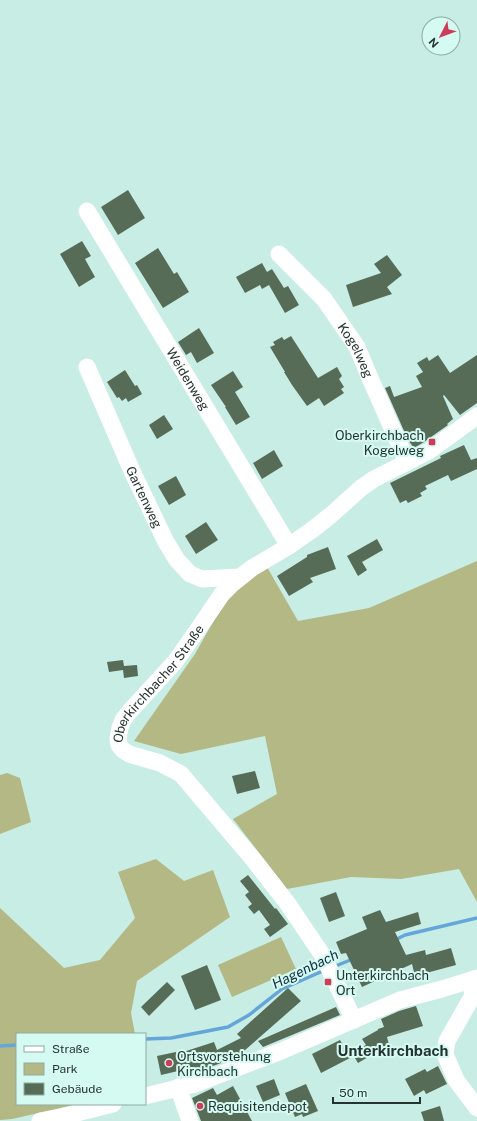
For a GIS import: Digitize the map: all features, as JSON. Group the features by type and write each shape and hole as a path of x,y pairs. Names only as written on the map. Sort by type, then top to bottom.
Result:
{"street":[{"name":"Weidenweg","path":"88,211 289,546"},
{"name":"Kogelweg","path":"279,254 324,299 357,347 407,462"},
{"name":"Gartenweg","path":"87,367 132,470 166,542 177,560 190,574 202,579 240,577"},
{"name":"Oberkirchbacher Straße","path":"354,1020 323,956 288,904 257,864 181,774 160,763 129,754 123,750 119,745 118,738 120,728 123,720 130,711 175,662 222,594 240,577 312,530 331,515 360,488 384,473 429,451 477,416"},
{"path":"146,1096 195,1084 280,1052 400,1000 476,978 472,997 447,1041 445,1054 456,1080 477,1108"},
{"path":"178,1087 190,1121"},
{"path":"40,1121 108,1105"}],"green space":[{"path":"477,561 477,902 459,869 401,879 351,877 287,889 233,819 277,794 265,736 181,754 134,741 195,654 222,606 246,581 267,567 298,621 369,608"},
{"path":"7,773 20,778 31,822 0,834 0,775"},
{"path":"156,859 184,881 213,870 230,917 137,981 131,1013 135,1033 16,1033 16,1105 74,1105 12,1119 0,1120 0,908 64,968 100,960 135,918 118,872"},
{"path":"281,937 296,969 232,997 218,965"}],"building":[{"path":"128,190 145,218 118,235 101,207"},
{"path":"82,241 91,256 85,259 95,277 79,287 60,254"},
{"path":"158,248 174,274 177,272 189,292 163,308 135,263"},
{"path":"387,255 402,275 387,287 392,294 353,307 346,285 381,273 374,264"},
{"path":"262,263 267,272 272,269 284,288 288,286 299,305 285,313 269,285 262,289 260,285 245,293 236,277"},
{"path":"199,328 214,353 197,363 191,352 186,355 178,342"},
{"path":"291,336 318,378 337,367 342,376 339,379 344,387 341,389 344,393 324,406 319,398 307,406 292,385 270,347 275,345 273,342 282,337 284,340"},
{"path":"438,355 450,373 477,355 477,403 460,415 444,395 443,396 453,419 447,424 448,425 414,448 408,440 385,388 390,386 394,397 422,387 416,376 423,372 417,363 427,357 429,361"},
{"path":"125,370 142,394 128,402 126,398 122,401 119,397 117,398 107,382"},
{"path":"233,371 243,387 235,392 250,417 236,425 211,385"},
{"path":"164,415 173,429 157,439 149,425"},
{"path":"464,445 471,460 477,458 477,469 451,481 448,475 425,486 427,489 420,493 422,496 408,503 406,500 400,503 390,483"},
{"path":"274,450 283,466 262,479 253,463"},
{"path":"176,476 186,495 169,505 158,486"},
{"path":"206,522 218,540 196,554 185,536"},
{"path":"377,539 383,550 362,562 367,570 358,576 347,556"},
{"path":"328,547 336,569 310,578 313,582 289,596 277,576 307,557 307,555"},
{"path":"123,660 124,666 137,665 138,676 124,678 123,670 109,672 107,662"},
{"path":"255,771 260,788 237,794 232,776"},
{"path":"248,875 288,924 270,937 264,929 270,925 259,910 254,914 248,907 252,904 245,895 249,892 240,881"},
{"path":"336,892 345,916 329,922 320,898"},
{"path":"380,910 386,922 418,912 421,924 395,932 406,955 425,950 426,955 451,948 456,965 415,976 412,964 362,987 346,953 341,954 336,942 367,929 362,917"},
{"path":"207,965 221,1000 195,1010 181,976"},
{"path":"167,982 175,990 149,1016 141,1007"},
{"path":"288,988 301,1001 244,1051 221,1063 197,1072 195,1067 161,1075 157,1056 176,1052 177,1054 214,1042 217,1050 241,1038 237,1034"},
{"path":"416,1006 423,1026 387,1037 389,1045 358,1063 352,1053 366,1045 362,1039 384,1027 381,1019 399,1011"},
{"path":"336,1007 340,1015 263,1047 258,1041"},
{"path":"340,1040 350,1058 321,1073 312,1054"},
{"path":"438,1066 447,1084 426,1094 424,1090 414,1096 405,1079 425,1069 427,1072"},
{"path":"274,1079 280,1095 263,1102 256,1086"},
{"path":"306,1084 318,1111 303,1117 302,1114 295,1117 285,1093"},
{"path":"233,1086 252,1121 201,1121 192,1098 213,1088 217,1095"},
{"path":"440,1106 444,1121 424,1121 421,1112"}],"waterway":[{"name":"Hagenbach","path":"395,940 405,935 477,918"},
{"name":"Hagenbach","path":"333,967 353,959"},
{"name":"Hagenbach","path":"146,1039 171,1038 228,1027 249,1015 282,989 325,970"},
{"name":"Hagenbach","path":"0,1046 16,1045"}],"place":[{"name":"Oberkirchbach Kogelweg","path":"432,442"},
{"name":"Unterkirchbach Ort","path":"328,982"},
{"name":"Ortsvorstehung Kirchbach","path":"169,1063"},
{"name":"Requisitendepot","path":"200,1106"}],"district":[{"name":"Unterkirchbach","path":"393,1050"}]}
